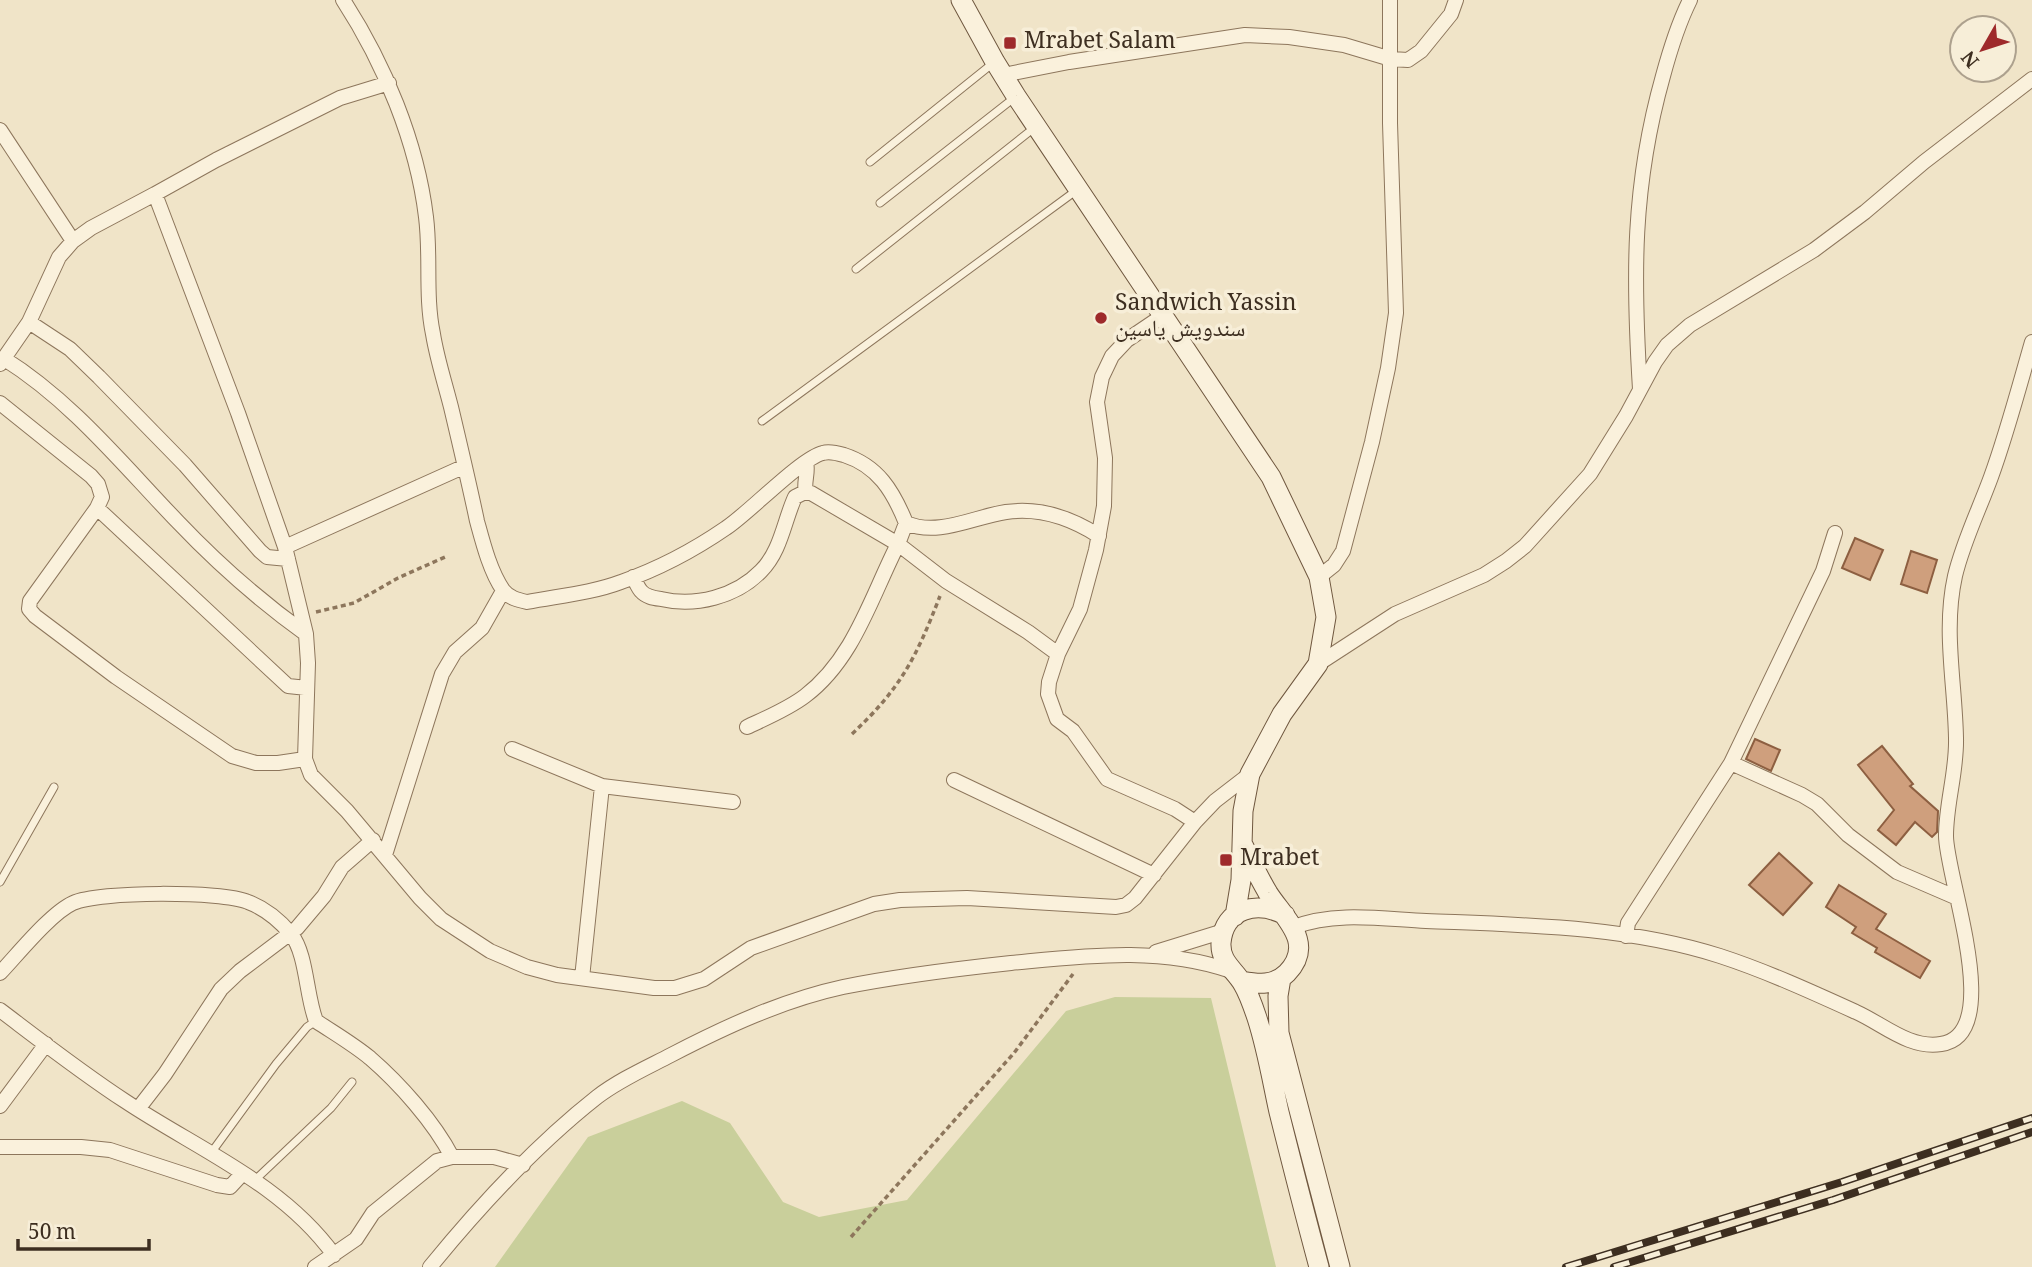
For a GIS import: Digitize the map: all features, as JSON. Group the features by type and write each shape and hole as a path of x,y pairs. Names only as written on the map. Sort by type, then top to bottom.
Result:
{"street":[{"path":"343,0 373,49 389,83 418,177 426,216 433,334 484,545 503,591 515,599 527,602 603,587 633,577 673,559 727,527 821,453 836,453 872,468 885,481 898,503 906,523 898,544 859,626 833,669 805,696 747,727"},
{"path":"961,0 1016,96 1271,477 1319,577 1326,617 1318,664"},
{"path":"1319,577 1334,565 1343,551 1375,429 1396,313 1390,122 1390,0"},
{"path":"999,69 1245,35 1289,37 1344,45 1391,60 1408,60 1421,51 1451,14 1456,0"},
{"path":"1640,389 1634,278 1639,189 1659,90 1676,33 1690,0"},
{"path":"1340,1267 1303,1167 1260,1027 1236,976 1223,959 1222,952 1241,880 1242,811 1250,774 1282,714 1318,664 1395,614 1484,575 1525,546 1590,474 1667,345 1690,325 1814,250 2032,79"},
{"path":"306,634 264,602 212,556 172,517 112,450 71,412 24,372 2,361 29,322 59,257 73,241 91,228 340,97 389,83"},
{"path":"1,135 73,241"},
{"path":"155,194 238,413 287,553 306,634 305,759 311,775 373,840 420,898 441,919 490,951 527,967 557,975 654,988 675,988 704,979 751,948 874,904 900,900 967,898 1116,907 1126,905 1135,898 1195,822 1215,801 1250,774"},
{"path":"1164,315 1127,340 1112,356 1102,377 1097,402 1105,458 1105,482 1099,536 1080,609 1058,654 1048,694 1049,704 1057,719 1073,731 1107,779 1175,809 1195,822"},
{"path":"29,322 70,349 99,377 185,465 260,551 270,558 287,553 463,467"},
{"path":"1147,955 1229,923 1243,910 1257,906 1272,908 1289,921 1355,918 1585,930 1674,945 1720,956 1861,1014 1896,1034 1918,1042 1943,1044 1958,1035 1969,1020 1972,1001 1967,950 1955,897 1946,835 1956,739 1949,639 1950,604 1965,541 1992,474 2032,342"},
{"path":"0,403 91,476 102,497 97,509 30,601 29,608 35,616 116,677 232,755 257,763 305,759"},
{"path":"806,463 808,468 803,483 806,493"},
{"path":"633,577 640,591 668,601 693,602 716,597 744,586 763,570 778,546 795,497 806,493 898,544 946,581 1058,654"},
{"path":"97,509 288,686 307,688"},
{"path":"906,523 918,528 938,528 1008,512 1054,514 1078,522 1099,536"},
{"path":"1626,936 1628,923 1731,763 1823,572 1835,533"},
{"path":"384,855 442,674 455,652 482,628 503,591"},
{"path":"512,749 603,786 733,802"},
{"path":"1731,763 1802,795 1817,804 1848,835 1897,872 1955,897"},
{"path":"954,780 1154,875"},
{"path":"582,978 603,786"},
{"path":"138,1109 165,1074 221,989 240,971 290,934 310,914 342,867 373,840"},
{"path":"430,1267 485,1203 555,1133 599,1095 716,1032 776,1007 841,988 917,974 1087,955 1147,955 1190,959 1236,976 1268,983 1281,978 1291,968 1297,955 1298,941 1289,921 1262,883 1242,844"},
{"path":"0,973 56,915 70,904 89,897 128,894 228,896 247,901 264,910 290,934 300,954 316,1021 369,1058 400,1087 444,1140 452,1157"},
{"path":"1281,978 1279,1033 1319,1267"},
{"path":"0,1010 138,1109 249,1176 300,1216 334,1255"},
{"path":"0,1106 46,1044"},
{"path":"0,1147 81,1147 110,1150 230,1187 249,1176"},
{"path":"315,1267 356,1239 373,1213 437,1161 452,1157 494,1157 523,1165"}],"lane":[{"path":"870,162 999,69"},
{"path":"880,204 1016,96"},
{"path":"856,269 1037,126"},
{"path":"762,421 1077,189"},
{"path":"0,882 54,787"},
{"path":"211,1153 276,1064 307,1027 316,1021"},
{"path":"249,1176 331,1108 352,1082"}],"path":[{"path":"302,615 354,603 398,578 445,557"},
{"path":"852,734 891,694 913,661 946,581"},
{"path":"851,1237 1014,1053 1087,955"}],"green space":[{"path":"1115,997 1211,998 1276,1267 495,1267 588,1137 682,1101 730,1123 783,1202 819,1217 907,1200 1066,1011"}],"building":[{"path":"1855,538 1883,550 1870,580 1842,568"},
{"path":"1911,551 1937,560 1927,593 1901,584"},
{"path":"1755,739 1780,750 1771,771 1746,759"},
{"path":"1882,746 1913,784 1910,786 1938,811 1937,832 1932,837 1915,822 1896,845 1878,830 1894,810 1858,765"},
{"path":"1779,853 1812,883 1783,915 1749,885"},
{"path":"1839,885 1886,914 1876,929 1930,961 1920,978 1875,952 1877,948 1852,933 1856,927 1826,907"}],"railway":[{"path":"1566,1267 1842,1182 2032,1118"},
{"path":"1614,1267 1833,1200 2032,1132"}],"place":[{"name":"Mrabet Salam","path":"1010,43"},
{"name":"Sandwich Yassin سندويش ياسين","path":"1101,318"},
{"name":"Mrabet","path":"1226,860"}]}
